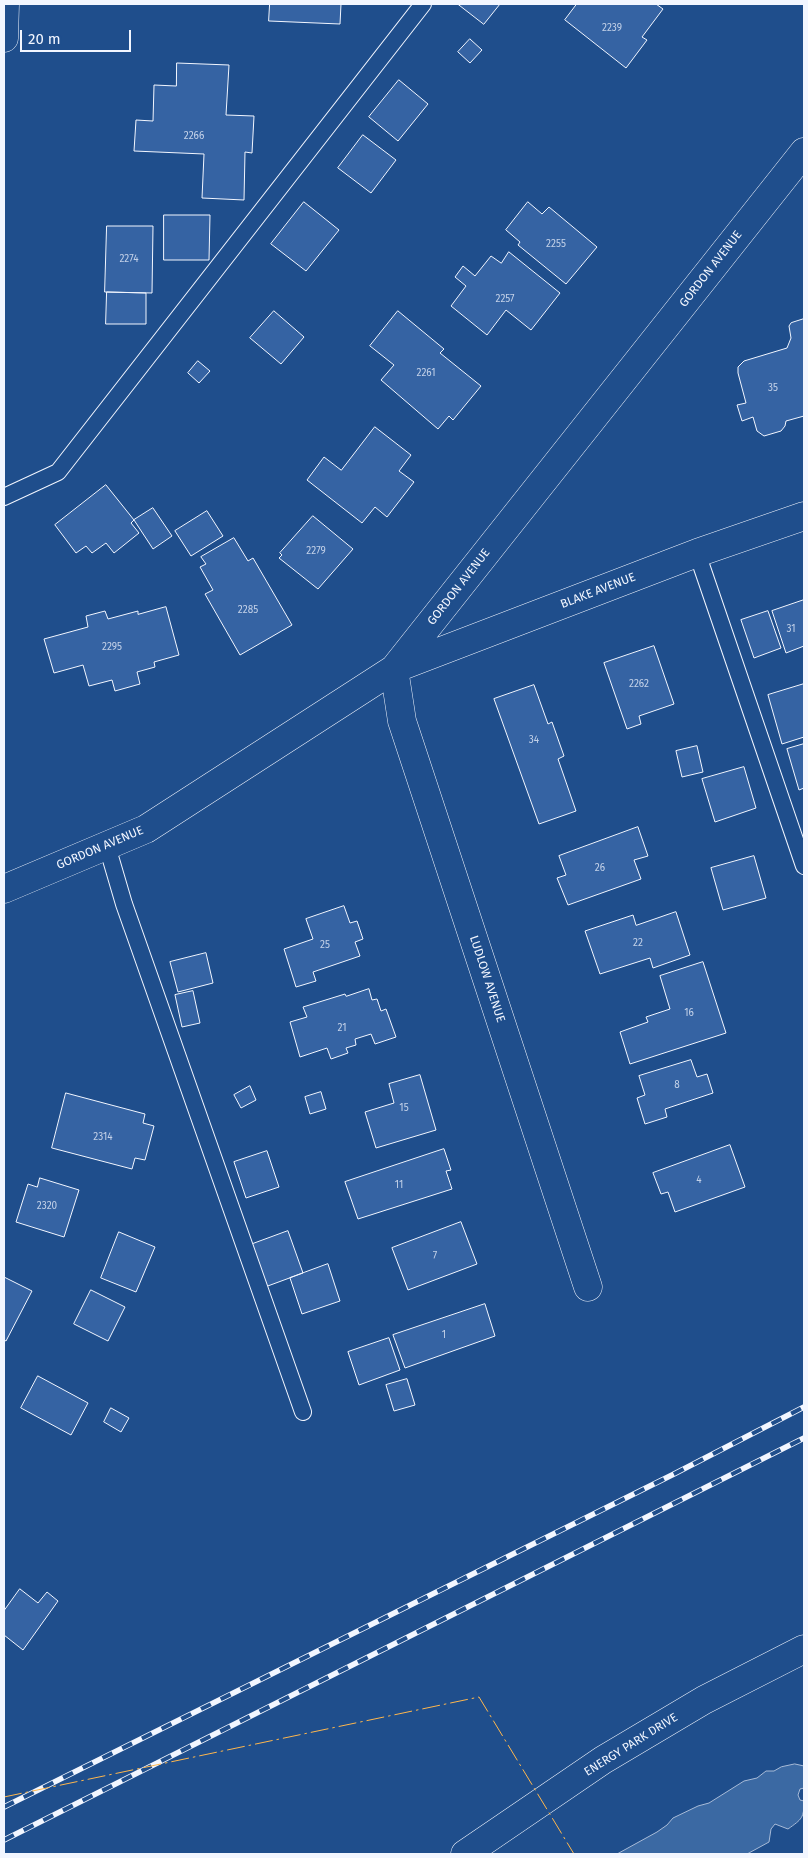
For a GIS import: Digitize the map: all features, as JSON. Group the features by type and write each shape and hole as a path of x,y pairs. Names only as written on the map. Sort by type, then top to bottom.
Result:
{"street":[{"path":"4,38 5,4"},
{"name":"GORDON AVENUE","path":"4,889 146,829 394,669 804,152"},
{"name":"BLAKE AVENUE","path":"394,669 697,553 804,516"},
{"name":"LUDLOW AVENUE","path":"394,669 402,721 588,1287"},
{"name":"ENERGY PARK DRIVE","path":"465,1854 603,1760 704,1700 804,1649"}],"lane":[{"path":"4,497 58,472 423,4"},
{"path":"697,553 804,866"},
{"path":"107,846 124,904 303,1412"}],"water":[{"path":"795,1764 804,1766 804,1788 800,1789 798,1795 800,1800 804,1801 801,1818 788,1829 775,1824 771,1829 769,1842 747,1854 617,1854 657,1832 673,1818 709,1803 744,1781 757,1778 766,1771 774,1771 781,1767"}],"building":[{"path":"270,4 341,4 340,24 269,21"},
{"path":"458,4 500,4 484,24"},
{"path":"577,4 656,4 663,9 642,37 647,40 626,68 565,20"},
{"path":"470,39 482,50 470,63 458,52"},
{"path":"177,63 229,65 226,115 254,116 252,153 245,152 244,200 202,198 204,154 134,151 136,120 153,121 154,85 176,86"},
{"path":"399,80 428,104 398,141 369,117"},
{"path":"363,135 396,160 371,193 338,168"},
{"path":"304,202 339,230 306,271 271,244"},
{"path":"528,202 542,214 549,207 597,247 566,284 518,245 520,242 506,230"},
{"path":"164,215 210,215 209,260 164,260"},
{"path":"107,226 153,226 152,293 105,292"},
{"path":"509,252 560,293 531,330 506,310 487,335 451,306 466,286 455,277 463,266 475,276 491,256 501,263"},
{"path":"107,292 146,293 146,324 106,324"},
{"path":"274,311 304,337 281,364 250,338"},
{"path":"398,311 444,349 440,353 481,386 453,420 449,416 438,429 381,380 394,365 370,346"},
{"path":"804,319 804,416 786,421 781,431 764,436 757,431 753,417 742,421 737,405 746,403 738,367 744,361 787,348 791,338 789,326 791,323"},
{"path":"198,361 210,371 199,383 188,373"},
{"path":"375,427 411,455 399,471 414,482 387,517 375,507 362,523 307,480 324,457 341,470"},
{"path":"106,485 134,520 131,523 139,533 114,553 106,543 92,553 86,546 76,553 55,525"},
{"path":"153,508 172,536 153,549 134,520"},
{"path":"207,511 223,536 191,556 175,531"},
{"path":"313,516 353,549 318,589 279,558 282,555 280,553"},
{"path":"234,538 248,561 253,558 292,625 240,655 205,594 213,590 200,567 206,564 201,557"},
{"path":"804,600 804,646 786,653 772,611"},
{"path":"166,607 179,655 154,662 155,667 137,672 140,684 115,691 112,680 89,686 83,665 54,673 44,639 88,627 86,616 105,611 108,619 138,611 138,614"},
{"path":"768,611 781,648 754,658 741,620"},
{"path":"654,646 674,704 639,716 641,724 627,729 604,663"},
{"path":"804,684 804,737 782,744 768,695"},
{"path":"534,685 548,724 552,722 564,756 558,759 576,811 539,824 494,699"},
{"path":"804,744 804,788 799,790 787,749"},
{"path":"697,746 703,772 682,777 676,751"},
{"path":"744,767 756,808 715,822 702,779"},
{"path":"638,827 648,856 634,860 641,879 568,905 557,878 566,875 559,856"},
{"path":"754,856 766,898 723,910 711,868"},
{"path":"344,906 350,923 357,921 363,939 355,942 360,956 313,972 316,981 296,987 284,949 313,939 306,919"},
{"path":"676,912 690,955 653,968 650,958 600,974 585,931 633,915 636,925"},
{"path":"206,953 213,983 178,992 170,962"},
{"path":"703,962 726,1033 630,1064 620,1032 648,1022 646,1017 670,1009 660,976"},
{"path":"369,989 372,1000 377,999 381,1011 386,1009 396,1037 375,1044 371,1034 355,1039 356,1045 346,1048 348,1053 331,1059 327,1048 300,1057 290,1022 307,1017 303,1007"},
{"path":"193,991 200,1023 182,1027 175,995"},
{"path":"691,1060 697,1077 707,1074 713,1093 665,1109 667,1117 645,1124 637,1098 645,1095 639,1076"},
{"path":"420,1075 436,1130 376,1148 365,1112 394,1103 389,1084"},
{"path":"250,1086 256,1100 241,1108 234,1095"},
{"path":"321,1092 326,1109 310,1114 305,1097"},
{"path":"66,1093 145,1114 143,1123 154,1126 145,1160 135,1158 132,1169 52,1148"},
{"path":"730,1145 745,1187 675,1212 668,1192 661,1194 653,1173"},
{"path":"444,1149 451,1170 446,1171 452,1189 358,1219 345,1182"},
{"path":"267,1151 279,1187 246,1198 234,1162"},
{"path":"40,1178 79,1190 64,1237 16,1222 28,1184 37,1187"},
{"path":"461,1222 477,1264 408,1290 392,1248"},
{"path":"288,1231 303,1273 265,1287 250,1245"},
{"path":"119,1232 155,1247 136,1292 101,1278"},
{"path":"328,1264 340,1301 302,1314 290,1278"},
{"path":"4,1277 32,1291 6,1341 4,1340"},
{"path":"91,1290 125,1307 108,1341 74,1324"},
{"path":"485,1304 495,1336 405,1368 393,1335"},
{"path":"389,1338 400,1370 359,1385 348,1352"},
{"path":"38,1376 88,1403 71,1435 21,1408"},
{"path":"407,1379 415,1405 394,1411 386,1385"},
{"path":"111,1408 129,1418 121,1432 104,1422"},
{"path":"20,1589 38,1603 47,1592 58,1601 23,1650 4,1635 4,1611"}],"railway":[{"path":"4,1807 674,1474 804,1407"},
{"path":"4,1840 804,1438"}],"power":[{"path":"4,1797 479,1697 574,1854"}]}
